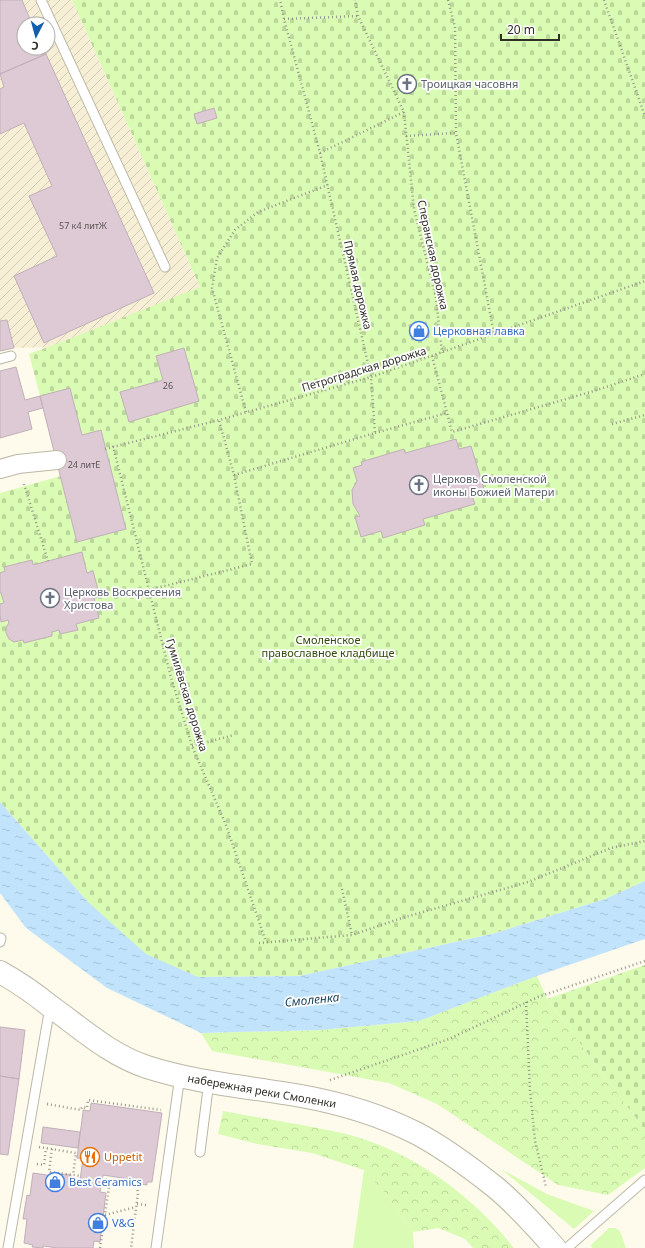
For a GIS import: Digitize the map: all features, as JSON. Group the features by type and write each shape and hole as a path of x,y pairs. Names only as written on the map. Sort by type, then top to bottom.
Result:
{"main road":[{"name":"набережная реки Смоленки","path":"0,972 21,984 96,1041 121,1056 146,1067 180,1076 302,1096 338,1104 378,1117 416,1133 456,1158 495,1187 530,1219 555,1248"}],"street":[{"path":"0,469 18,464 57,460"}],"lane":[{"path":"41,0 165,267"},
{"path":"0,359 11,356"},
{"path":"8,1248 51,1006"},
{"path":"156,1248 180,1076"},
{"path":"200,1152 210,1081"},
{"path":"567,1248 645,1180"}],"path":[{"name":"Прямая дорожка","path":"280,0 328,185 371,377 375,433"},
{"path":"320,153 404,112 358,16 355,0"},
{"path":"448,0 455,27 456,133 494,334"},
{"path":"604,0 645,116"},
{"path":"284,19 358,16"},
{"name":"Сперанская дорожка","path":"404,112 414,209 436,298 442,353"},
{"path":"406,136 456,133"},
{"path":"246,412 212,288 217,258 235,230 258,212 328,185"},
{"name":"Петроградская дорожка","path":"106,448 219,420 371,377 645,281"},
{"path":"432,356 452,432 594,391 645,374"},
{"path":"234,475 447,413"},
{"path":"612,424 645,415"},
{"path":"149,590 252,564 234,475 219,420"},
{"name":"Гумилёвская дорожка","path":"113,446 170,674 192,746 226,825 266,942"},
{"path":"24,484 48,561"},
{"path":"192,746 234,736"},
{"path":"259,943 352,935 402,918 528,882 611,848 645,841"},
{"path":"342,889 352,935"},
{"path":"326,1081 449,1039 526,1002 645,961"},
{"path":"526,1002 530,1090 535,1141 546,1187"},
{"path":"42,1103 81,1110 82,1107 87,1108 88,1100 166,1111"},
{"path":"38,1147 76,1153 73,1175"},
{"path":"31,1164 44,1165 46,1148"},
{"path":"52,1149 49,1172 80,1176"},
{"path":"102,1179 131,1183 136,1186 138,1193 131,1248"},
{"path":"100,1248 110,1180"},
{"path":"105,1216 137,1205 146,1205 145,1212"}],"shaded area":[{"path":"0,0 72,0 200,287 60,347 14,348 0,351"}],"green space":[{"name":"Смоленское православное кладбище","path":"72,0 645,0 645,881 605,899 492,934 299,976 198,977 146,955 88,902 0,802 0,493 61,476 29,354 200,287"},
{"path":"645,965 645,1130 547,999"},
{"path":"537,976 547,999 645,1130 645,1168 608,1195 558,1185 437,1104 389,1083 212,1051 201,1033 320,1030 419,1021"},
{"path":"223,1111 344,1134 387,1148 428,1170 466,1198 499,1230 514,1248 473,1248 465,1239 438,1228 413,1232 386,1194 364,1170 312,1153 257,1144 218,1134"},
{"path":"501,1169 547,1194 594,1211 574,1229"},
{"path":"364,1170 386,1194 413,1232 414,1248 353,1248"},
{"path":"609,1228 615,1228 620,1231 626,1248 592,1248 591,1245"}],"water":[{"name":"Смоленка","path":"0,802 88,902 146,954 198,977 299,976 492,934 605,899 645,881 645,939 537,976 419,1021 320,1030 201,1033 107,988 26,928 0,893"}],"building":[{"path":"0,0 22,0 29,16 16,16 16,56 41,56 0,74"},
{"path":"41,56 47,56 154,293 44,343 14,276 57,256 29,196 52,186 24,123 0,134 0,89 4,87 0,74"},
{"name":"Троицкая часовня","path":"406,82 409,82 409,86 405,86"},
{"path":"214,108 217,118 197,124 194,114"},
{"path":"7,320 14,348 0,351 0,321"},
{"name":"Церковная лавка","path":"426,322 429,337 412,340 409,325"},
{"path":"184,348 199,401 129,422 120,392 163,380 156,356"},
{"path":"16,367 25,400 40,396 43,408 28,412 32,429 0,438 0,371"},
{"path":"70,388 82,435 101,430 126,529 77,542 40,396"},
{"name":"Церковь Смоленской иконы Божией Матери","path":"456,439 459,449 471,446 484,489 471,493 475,504 423,519 425,525 383,538 381,531 361,537 355,517 360,516 353,504 352,490 357,481 353,468 362,465 361,462 404,449 405,453"},
{"name":"Церковь Воскресения Христова","path":"82,552 87,573 93,571 100,597 94,598 99,618 76,624 78,630 60,634 59,630 52,632 52,636 24,643 23,640 14,642 9,639 6,633 6,627 9,623 8,620 1,622 0,616 0,604 4,603 0,593 0,573 5,571 4,567 32,560 33,565"},
{"path":"0,1027 25,1030 19,1079 0,1076"},
{"path":"0,1076 19,1079 8,1155 0,1154"},
{"path":"91,1103 162,1113 152,1182 147,1182 147,1185 135,1183 135,1180 103,1175 100,1192 106,1193 100,1242 94,1241 93,1248 32,1247 33,1245 24,1243 27,1219 23,1219 27,1195 30,1196 33,1173 60,1177 61,1174 71,1175 70,1178 80,1180 83,1159 77,1158 83,1110 90,1111"},
{"path":"43,1127 80,1132 78,1148 41,1143"}],"place":[{"name":"Троицкая часовня","path":"407,84"},
{"name":"Церковная лавка","path":"419,331"},
{"name":"Церковь Смоленской иконы Божией Матери","path":"419,485"},
{"name":"Церковь Воскресения Христова","path":"50,598"},
{"name":"Uppetit","path":"90,1157"},
{"name":"Best Ceramics","path":"55,1182"},
{"name":"V&G","path":"98,1223"}]}
